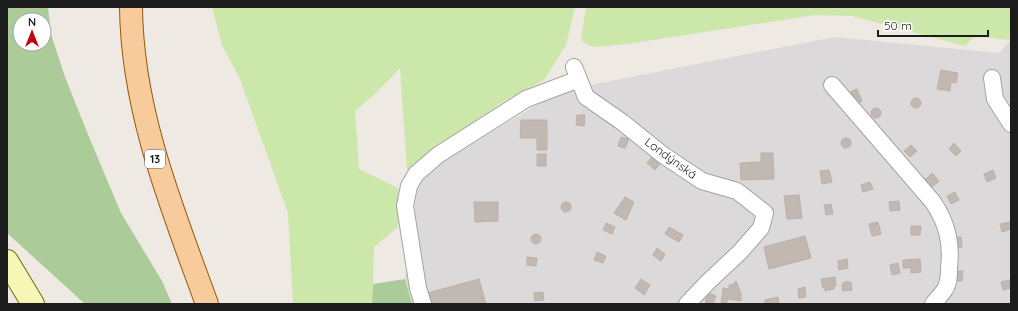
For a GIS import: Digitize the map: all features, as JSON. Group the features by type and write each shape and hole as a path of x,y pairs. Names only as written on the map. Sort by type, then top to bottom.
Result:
{"main road":[{"name":"13","path":"131,7 139,88 157,165 207,304"}],"street":[{"name":"Londýnská","path":"423,304 417,281 405,206 409,186 416,174 438,154 526,99 577,73 586,97 622,122 663,155 702,181 737,191 765,213 761,228 740,252 687,304"},
{"path":"992,78 995,99 1011,124"},
{"path":"832,85 943,216 951,252 948,280 945,290 933,304"},
{"path":"7,261 33,304"}],"shaded area":[{"path":"834,37 999,53 1011,40 1011,304 412,304 405,279 419,175 560,91"}],"green space":[{"path":"7,7 48,7 49,12 12,12 12,52 52,52 52,37 65,77 121,213 162,281 172,304 85,304 7,233"},
{"path":"212,7 575,7 566,45 544,80 502,102 407,170 400,68 375,94 355,111 359,169 398,188 398,227 374,247 372,304 293,304 288,213 240,79 222,45"},
{"path":"586,7 1011,7 1011,38 1008,40 975,36 965,46 852,16 815,15 627,44 594,47 584,43 581,37"},
{"path":"405,279 412,304 372,304 373,284"}],"building":[{"path":"941,70 958,73 956,83 951,82 950,91 937,89"},
{"path":"857,89 862,101 855,106 848,93"},
{"path":"914,98 918,98 920,99 920,107 914,108 911,105 911,101"},
{"path":"874,108 878,108 880,109 880,117 874,118 871,115 871,111"},
{"path":"577,115 585,115 584,126 576,125"},
{"path":"521,120 547,120 547,150 537,150 537,138 520,138"},
{"path":"621,137 629,139 625,148 618,146"},
{"path":"844,138 848,138 850,139 850,147 844,148 841,145 841,141"},
{"path":"954,143 961,151 956,156 949,149"},
{"path":"911,145 917,151 910,157 904,151"},
{"path":"761,153 773,153 774,179 741,180 740,163 761,162"},
{"path":"537,154 546,154 546,166 537,166"},
{"path":"652,157 660,164 655,170 647,163"},
{"path":"829,170 832,182 822,184 820,171"},
{"path":"993,170 996,178 987,182 984,174"},
{"path":"932,173 939,181 932,187 925,180"},
{"path":"870,182 873,189 863,192 861,185"},
{"path":"955,192 959,200 951,204 947,196"},
{"path":"799,195 802,218 787,219 784,196"},
{"path":"625,197 634,202 626,220 614,213"},
{"path":"899,201 900,210 890,211 889,202"},
{"path":"474,202 498,202 498,221 475,222"},
{"path":"564,202 568,202 570,203 570,211 564,212 561,209 561,205"},
{"path":"831,204 833,214 826,215 824,205"},
{"path":"878,222 881,234 872,236 869,224"},
{"path":"1010,222 1011,229 1002,232 1000,224"},
{"path":"606,223 615,227 612,234 603,230"},
{"path":"911,226 921,226 920,235 911,235"},
{"path":"669,227 683,235 679,242 665,234"},
{"path":"534,234 538,234 540,235 540,243 534,244 531,241 531,237"},
{"path":"805,236 811,258 769,269 764,247"},
{"path":"961,237 962,247 954,248 953,238"},
{"path":"657,248 665,254 661,261 653,255"},
{"path":"597,252 606,256 603,263 594,260"},
{"path":"527,257 537,258 536,266 527,265"},
{"path":"847,259 848,268 839,270 838,261"},
{"path":"920,259 921,272 911,273 911,268 903,268 903,260"},
{"path":"898,263 900,273 892,275 890,265"},
{"path":"955,271 963,271 962,281 954,281"},
{"path":"835,277 836,286 834,286 834,289 825,291 821,279"},
{"path":"479,279 486,304 427,304 424,294"},
{"path":"641,279 650,285 644,295 635,288"},
{"path":"1010,280 1011,288 1003,290 1001,282"},
{"path":"736,281 741,294 741,301 727,299 727,304 721,304 723,288 729,289 729,285 732,285"},
{"path":"845,282 851,282 852,290 843,291 842,284"},
{"path":"805,287 806,297 799,298 798,289"},
{"path":"543,292 544,300 535,301 534,293"},
{"path":"708,293 716,296 713,304 705,302"},
{"path":"778,297 779,304 765,304 765,300"}]}
